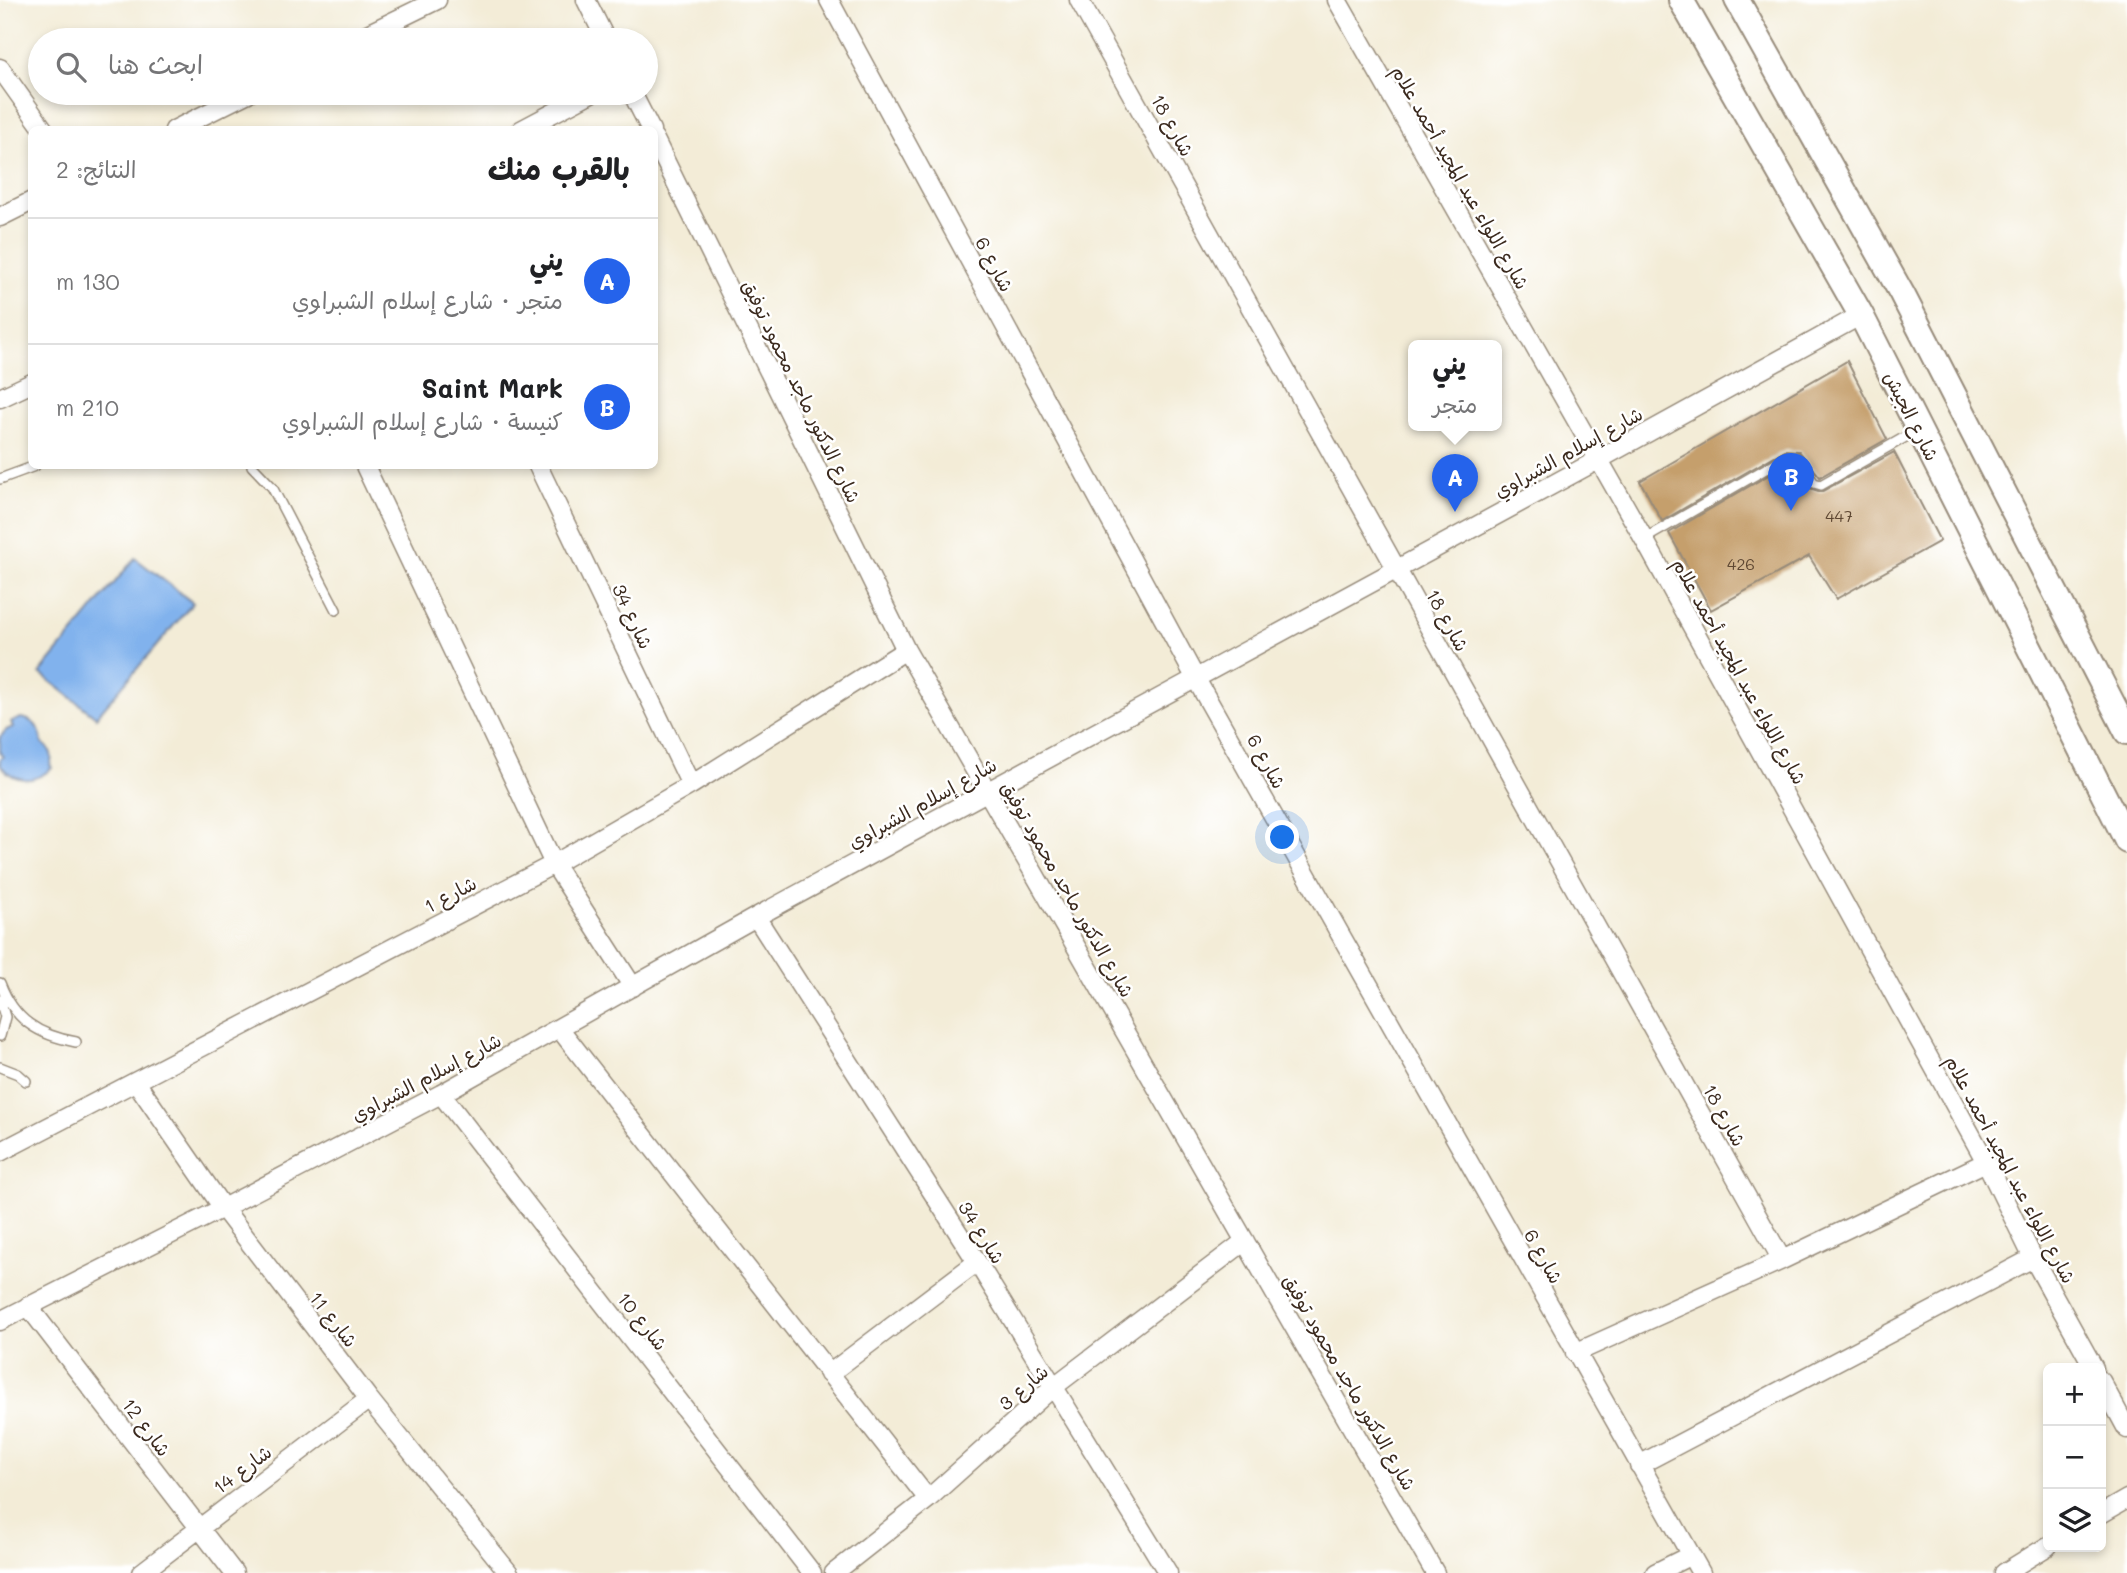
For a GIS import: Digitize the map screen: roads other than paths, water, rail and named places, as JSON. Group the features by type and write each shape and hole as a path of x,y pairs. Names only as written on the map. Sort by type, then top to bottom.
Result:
{"street":[{"path":"380,28 437,0"},
{"path":"586,0 600,28"},
{"name":"شارع 6","path":"829,0 1196,678 1701,1573"},
{"name":"شارع 18","path":"1079,0 1782,1260"},
{"name":"شارع اللواء عبد المجيد أحمد علام","path":"1337,0 1644,539 1986,1163 2091,1363"},
{"name":"شارع الجيش","path":"1681,0 1861,315 2127,841"},
{"path":"1737,0 1902,294 2127,732"},
{"path":"0,68 41,126"},
{"path":"182,126 224,105"},
{"path":"529,126 568,105"},
{"path":"638,105 648,126"},
{"name":"شارع الدكتور ماجد محمود توفيق","path":"658,146 906,650 1435,1573"},
{"path":"0,217 28,203"},
{"name":"شارع إسلام الشبراوي","path":"0,1321 441,1094 756,917 1861,315"},
{"path":"0,398 28,385"},
{"path":"366,469 554,864 633,987"},
{"name":"شارع 34","path":"539,469 691,785"},
{"name":"شارع 1","path":"0,1152 554,864 691,785 906,650"},
{"name":"شارع 34","path":"756,917 977,1262 1168,1573"},
{"path":"559,1028 929,1499"},
{"name":"شارع 11","path":"136,1082 222,1208 369,1399 509,1573"},
{"name":"شارع 10","path":"441,1094 812,1573"},
{"path":"1575,1353 1782,1260 1986,1163"},
{"name":"شارع 3","path":"834,1573 929,1499 1052,1388 1245,1241"},
{"path":"1639,1465 2034,1258"},
{"path":"829,1374 977,1262"},
{"name":"شارع 12","path":"28,1306 234,1573"},
{"path":"2106,1390 2127,1429"},
{"name":"شارع 14","path":"141,1573 369,1399"},
{"path":"2106,1511 2127,1499"},
{"path":"2004,1573 2043,1549"},
{"path":"1655,1573 1691,1555"}],"lane":[{"path":"1644,539 1788,456 1795,457 1814,483 1821,485 1919,430"},
{"path":"0,479 28,469"},
{"path":"255,469 272,487 336,610"},
{"path":"0,983 5,1017 0,1036"},
{"path":"2,998 34,1028 54,1038 76,1042"},
{"path":"0,1067 8,1068 26,1081"}],"water":[{"path":"135,558 193,603 96,717 40,673"},
{"path":"21,718 37,726 42,743 51,755 52,768 32,779 12,776 0,765 0,759 3,757 0,753 0,737 13,727 11,722"}],"place":[{"name":"Saint Mark","path":"1791,511"},
{"name":"يني","path":"1455,512"}]}
